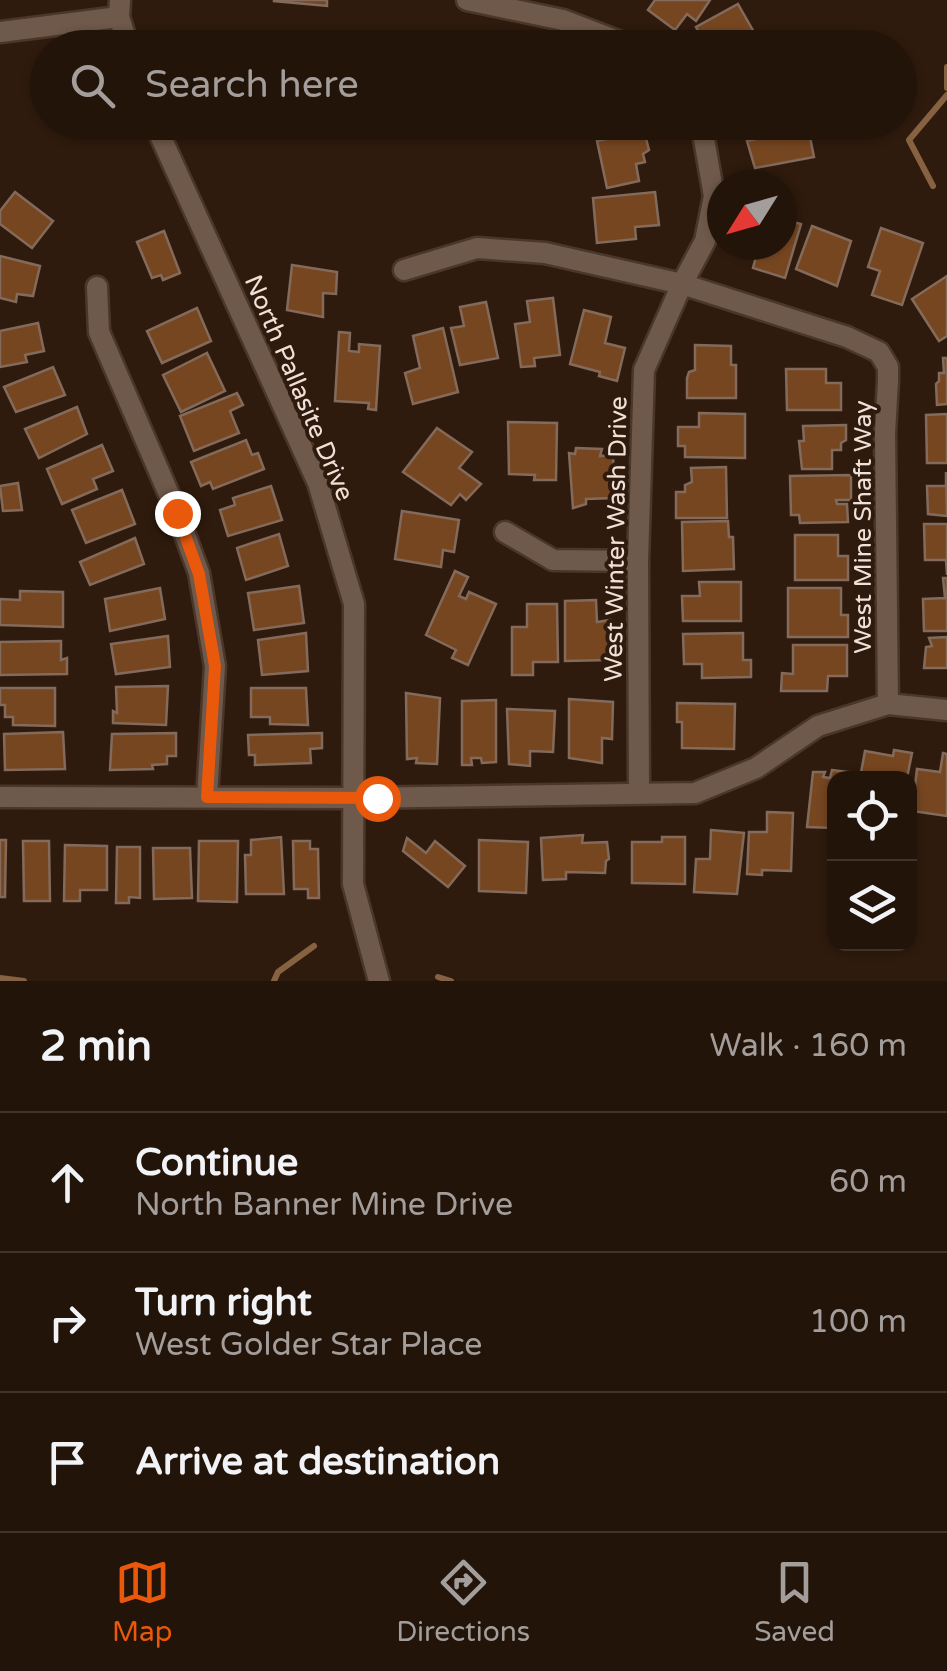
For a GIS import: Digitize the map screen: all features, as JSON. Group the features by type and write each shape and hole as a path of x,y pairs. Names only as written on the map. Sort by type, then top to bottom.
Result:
{"street":[{"path":"467,0 563,20 589,30"},
{"path":"0,32 120,8"},
{"name":"North Pallasite Drive","path":"162,140 318,483 354,604 353,884 379,981"},
{"name":"West Winter Wash Drive","path":"639,792 638,561 644,370 705,242 714,196 704,140"},
{"path":"404,270 477,248 545,253 682,284"},
{"name":"West Mine Shaft Way","path":"682,284 847,337 879,352 888,367 888,704"},
{"path":"97,287 99,332 199,574 215,666 207,797"},
{"path":"505,532 553,560 638,561"},
{"path":"0,797 352,798 696,792 756,768 818,726 888,704 947,710"}],"building":[{"path":"327,0 327,6 274,1"},
{"path":"655,0 710,0 696,21 687,14 675,30 648,10"},
{"path":"738,4 753,30 698,30 696,27"},
{"path":"646,140 649,150 643,154 645,162 636,164 639,181 607,188 597,141"},
{"path":"811,140 814,157 755,168 747,141"},
{"path":"15,192 53,221 32,248 0,224 0,211"},
{"path":"655,192 659,225 635,227 636,239 597,243 593,198"},
{"path":"812,226 851,241 837,286 796,269"},
{"path":"881,228 923,243 902,305 872,295 880,271 868,267"},
{"path":"164,231 180,273 163,280 161,275 152,278 137,242"},
{"path":"0,256 40,266 33,296 17,294 16,302 0,298"},
{"path":"755,260 790,260 785,278 753,268"},
{"path":"292,265 337,272 336,294 323,293 323,317 287,310"},
{"path":"947,276 947,336 939,341 912,299"},
{"path":"553,298 560,355 534,358 535,366 521,367 515,324 530,322 527,301"},
{"path":"486,302 498,358 460,365 451,328 464,326 460,307"},
{"path":"197,308 211,341 162,363 147,331"},
{"path":"584,310 611,317 605,343 625,348 617,381 570,364"},
{"path":"38,323 44,351 25,355 27,362 0,367 0,331"},
{"path":"443,328 458,392 413,404 405,373 420,368 413,336"},
{"path":"339,332 350,333 349,351 359,352 359,344 380,346 376,410 368,409 369,403 335,401"},
{"path":"695,345 731,346 731,365 736,365 736,398 687,398 687,378 695,370"},
{"path":"207,353 225,391 181,412 163,375"},
{"path":"943,358 947,358 947,404 937,405 936,384 939,373 944,373"},
{"path":"53,367 65,395 16,412 4,387"},
{"path":"786,369 826,369 826,383 841,383 841,410 787,410"},
{"path":"237,393 243,405 230,411 239,433 194,451 180,416"},
{"path":"77,407 87,434 39,458 25,429"},
{"path":"699,413 745,414 745,458 685,457 685,446 678,446 678,427 699,427"},
{"path":"947,414 947,463 927,463 926,415"},
{"path":"508,422 557,423 556,480 509,474"},
{"path":"846,425 841,450 832,450 832,469 802,469 799,441 804,441 803,426"},
{"path":"437,428 472,452 459,468 481,484 466,500 460,494 451,505 403,472"},
{"path":"246,440 252,455 258,453 264,469 213,489 210,482 201,486 191,462"},
{"path":"102,445 113,471 93,479 97,489 62,504 47,469"},
{"path":"576,448 602,449 600,456 613,455 615,498 586,499 586,504 573,508 569,453 575,454"},
{"path":"726,467 727,518 676,518 676,492 685,492 685,485 692,482 691,468"},
{"path":"946,472 947,516 928,514 927,486 946,486"},
{"path":"851,475 851,500 836,500 837,504 847,504 848,522 800,523 799,515 791,515 790,476"},
{"path":"18,483 22,510 3,511 0,486"},
{"path":"271,486 282,520 228,536 220,510 235,505 233,498"},
{"path":"122,490 135,524 86,543 72,510"},
{"path":"402,511 459,520 454,552 443,550 441,567 395,559"},
{"path":"728,521 734,569 683,571 682,522"},
{"path":"924,524 947,524 947,575 946,560 925,560"},
{"path":"279,534 288,566 246,580 237,548"},
{"path":"795,535 838,535 838,556 848,556 848,580 795,580"},
{"path":"135,538 144,564 90,585 80,562"},
{"path":"455,571 468,577 459,596 466,599 469,592 496,604 468,665 452,658 456,650 426,635"},
{"path":"943,578 947,578 947,631 924,631 923,599 945,598"},
{"path":"699,582 741,582 741,621 683,621 682,596 700,596"},
{"path":"299,586 304,623 254,630 248,593"},
{"path":"160,588 165,619 110,631 105,599"},
{"path":"788,588 841,588 841,615 848,615 848,637 788,637"},
{"path":"20,591 63,592 63,627 0,625 0,599 20,600"},
{"path":"596,600 597,622 610,620 610,660 565,661 565,601"},
{"path":"527,604 557,604 558,662 533,662 533,675 512,675 512,627 527,627"},
{"path":"306,633 308,671 262,675 258,640"},
{"path":"743,633 743,660 751,660 751,677 702,678 702,664 684,664 683,634"},
{"path":"168,636 170,667 116,674 111,644"},
{"path":"947,637 947,668 924,668 926,647 932,646 929,638"},
{"path":"61,641 61,660 67,658 67,674 0,675 0,642"},
{"path":"793,645 847,645 847,676 828,676 827,691 781,691 782,673 793,674"},
{"path":"168,686 166,725 113,723 113,711 117,713 116,687"},
{"path":"0,688 55,688 55,726 13,725 13,717 5,717 5,705 0,705"},
{"path":"251,688 306,688 308,725 270,724 270,717 251,717"},
{"path":"406,693 440,698 437,764 407,759"},
{"path":"569,699 613,702 612,739 602,738 602,763 569,758"},
{"path":"496,700 496,762 482,763 481,758 471,758 472,765 462,765 462,701"},
{"path":"677,703 735,704 734,749 682,748"},
{"path":"507,709 555,711 553,752 530,751 530,766 509,764"},
{"path":"63,732 65,769 5,770 4,734"},
{"path":"176,733 176,756 167,756 167,764 152,765 153,769 110,770 112,734"},
{"path":"322,733 322,748 310,749 311,763 255,765 255,755 249,755 248,735"},
{"path":"894,750 912,753 908,771 861,771 865,751 893,756"},
{"path":"943,753 947,754 947,816 917,812 917,769 940,772"},
{"path":"813,772 825,772 823,777 827,778 827,828 807,827"},
{"path":"767,812 793,813 791,871 747,874 749,832 767,832"},
{"path":"711,830 744,833 737,894 694,892 696,859 710,859"},
{"path":"583,835 582,843 607,842 609,859 605,873 566,872 566,879 543,880 541,838"},
{"path":"281,837 284,894 246,894 245,855 251,855 251,840"},
{"path":"662,837 685,837 685,884 632,883 632,842 662,842"},
{"path":"407,838 426,853 435,841 465,866 448,887 403,851"},
{"path":"0,840 6,840 5,897 0,897"},
{"path":"479,840 528,842 526,893 479,891"},
{"path":"23,841 49,841 50,901 24,901"},
{"path":"199,841 238,841 237,902 198,901"},
{"path":"293,841 310,841 310,849 318,849 319,898 308,898 308,889 294,889"},
{"path":"65,845 107,846 107,890 80,890 80,901 64,901"},
{"path":"117,847 140,847 140,898 129,897 129,903 116,903"},
{"path":"153,848 190,848 192,898 154,899"}],"waterway":[{"path":"947,67 947,88"},
{"path":"917,131 947,95"},
{"path":"909,140 933,186"},
{"path":"274,981 278,972 314,946"},
{"path":"438,977 451,981"},
{"path":"0,978 24,981"}],"route":[{"path":"177,513 199,574 215,666 207,797 377,798"}]}
